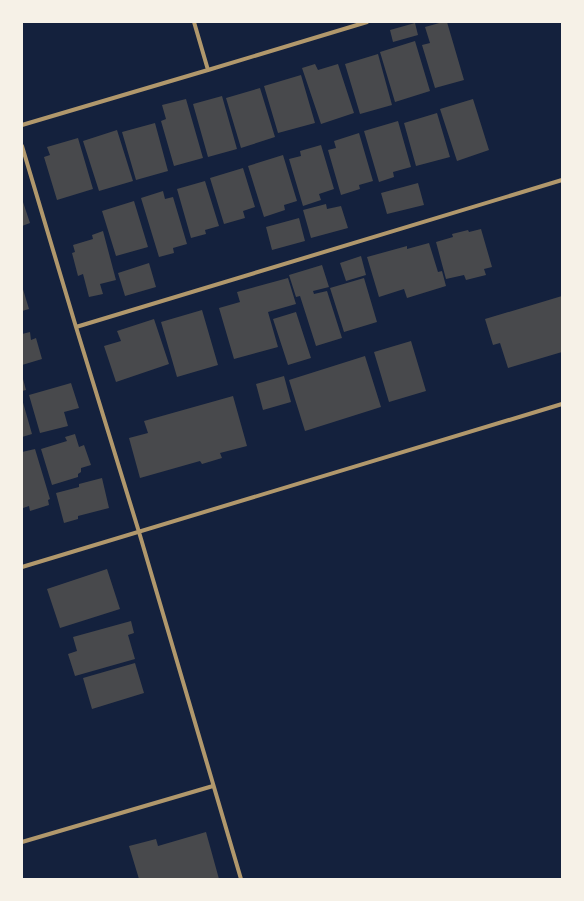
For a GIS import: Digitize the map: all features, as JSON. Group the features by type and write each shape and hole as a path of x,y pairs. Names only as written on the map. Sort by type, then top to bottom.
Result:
{"street":[{"path":"194,22 208,70"},
{"path":"22,125 367,22"},
{"path":"22,146 139,532 241,879"},
{"path":"76,327 562,180"},
{"path":"22,567 562,404"},
{"path":"22,842 213,786"}],"building":[{"path":"447,22 464,80 435,88 422,45 430,43 425,27"},
{"path":"415,23 418,35 393,42 390,30"},
{"path":"415,41 430,91 395,102 380,52"},
{"path":"378,54 392,105 360,114 345,64"},
{"path":"315,64 318,70 338,64 354,113 321,124 302,68"},
{"path":"301,75 315,123 278,133 264,86"},
{"path":"260,88 275,137 241,148 226,98"},
{"path":"222,96 237,149 208,157 193,104"},
{"path":"186,99 203,158 174,166 161,121 166,119 162,105"},
{"path":"473,99 489,150 457,161 440,109"},
{"path":"437,113 450,157 416,166 404,123"},
{"path":"398,121 411,167 393,172 394,177 379,182 364,131"},
{"path":"155,123 168,171 136,180 122,132"},
{"path":"117,130 133,181 99,191 83,141"},
{"path":"359,133 373,181 359,185 360,189 341,195 328,150 336,148 334,141"},
{"path":"78,138 93,189 57,200 44,157 50,155 47,147"},
{"path":"321,145 334,189 319,194 321,200 303,206 289,159 301,156 300,151"},
{"path":"283,155 297,201 284,205 285,210 264,217 248,166"},
{"path":"243,168 255,207 243,211 245,218 224,224 210,178"},
{"path":"205,181 219,226 205,230 206,234 191,238 177,189"},
{"path":"418,183 424,205 387,214 381,193"},
{"path":"163,191 165,199 173,197 187,244 173,248 174,253 159,257 141,198"},
{"path":"22,199 30,223 22,226"},
{"path":"134,201 148,247 116,256 102,211"},
{"path":"326,204 327,209 341,206 348,228 311,238 303,210"},
{"path":"299,218 305,241 272,250 266,227"},
{"path":"481,229 492,267 484,269 486,275 466,280 464,275 446,279 436,242 453,237 452,234 468,230 469,232"},
{"path":"103,231 116,280 100,284 103,294 89,297 83,274 78,276 72,253 75,252 73,245 93,239 92,235"},
{"path":"429,243 438,272 442,271 446,286 407,298 404,289 379,297 367,257 407,246 407,249"},
{"path":"361,256 366,275 346,281 340,263"},
{"path":"149,263 156,287 125,296 118,273"},
{"path":"322,265 329,287 313,291 314,294 327,291 342,338 316,346 300,296 296,297 289,275"},
{"path":"288,278 296,304 268,312 278,347 234,359 219,308 240,302 237,292"},
{"path":"364,278 377,322 344,332 330,288"},
{"path":"22,286 29,309 22,311"},
{"path":"562,296 562,352 508,368 500,343 493,345 485,319"},
{"path":"202,310 218,365 177,377 161,322"},
{"path":"296,312 311,358 288,365 273,319"},
{"path":"154,319 169,364 116,382 104,346 121,341 117,331"},
{"path":"30,332 31,340 36,338 42,359 22,365 22,334"},
{"path":"411,341 426,391 389,402 374,352"},
{"path":"365,356 381,407 305,431 289,380"},
{"path":"284,376 291,402 263,410 256,384"},
{"path":"23,379 26,390 22,391 22,380"},
{"path":"71,383 79,408 64,412 68,426 40,433 29,395"},
{"path":"233,396 247,446 220,453 222,458 202,464 200,461 140,478 129,438 148,433 144,421"},
{"path":"22,399 32,434 22,437"},
{"path":"75,434 79,447 84,445 91,465 81,468 81,472 78,474 78,477 52,485 41,449 67,441 65,437"},
{"path":"35,449 50,499 48,500 49,505 30,511 29,506 23,508 22,504 22,452"},
{"path":"102,478 109,508 78,516 78,519 64,523 56,493 79,487 79,484"},
{"path":"107,569 120,609 60,628 47,589"},
{"path":"131,621 134,633 128,635 135,659 75,676 68,654 77,651 73,637"},
{"path":"135,663 144,693 92,709 83,678"},
{"path":"206,832 219,879 139,879 129,846 156,839 158,846"}]}
